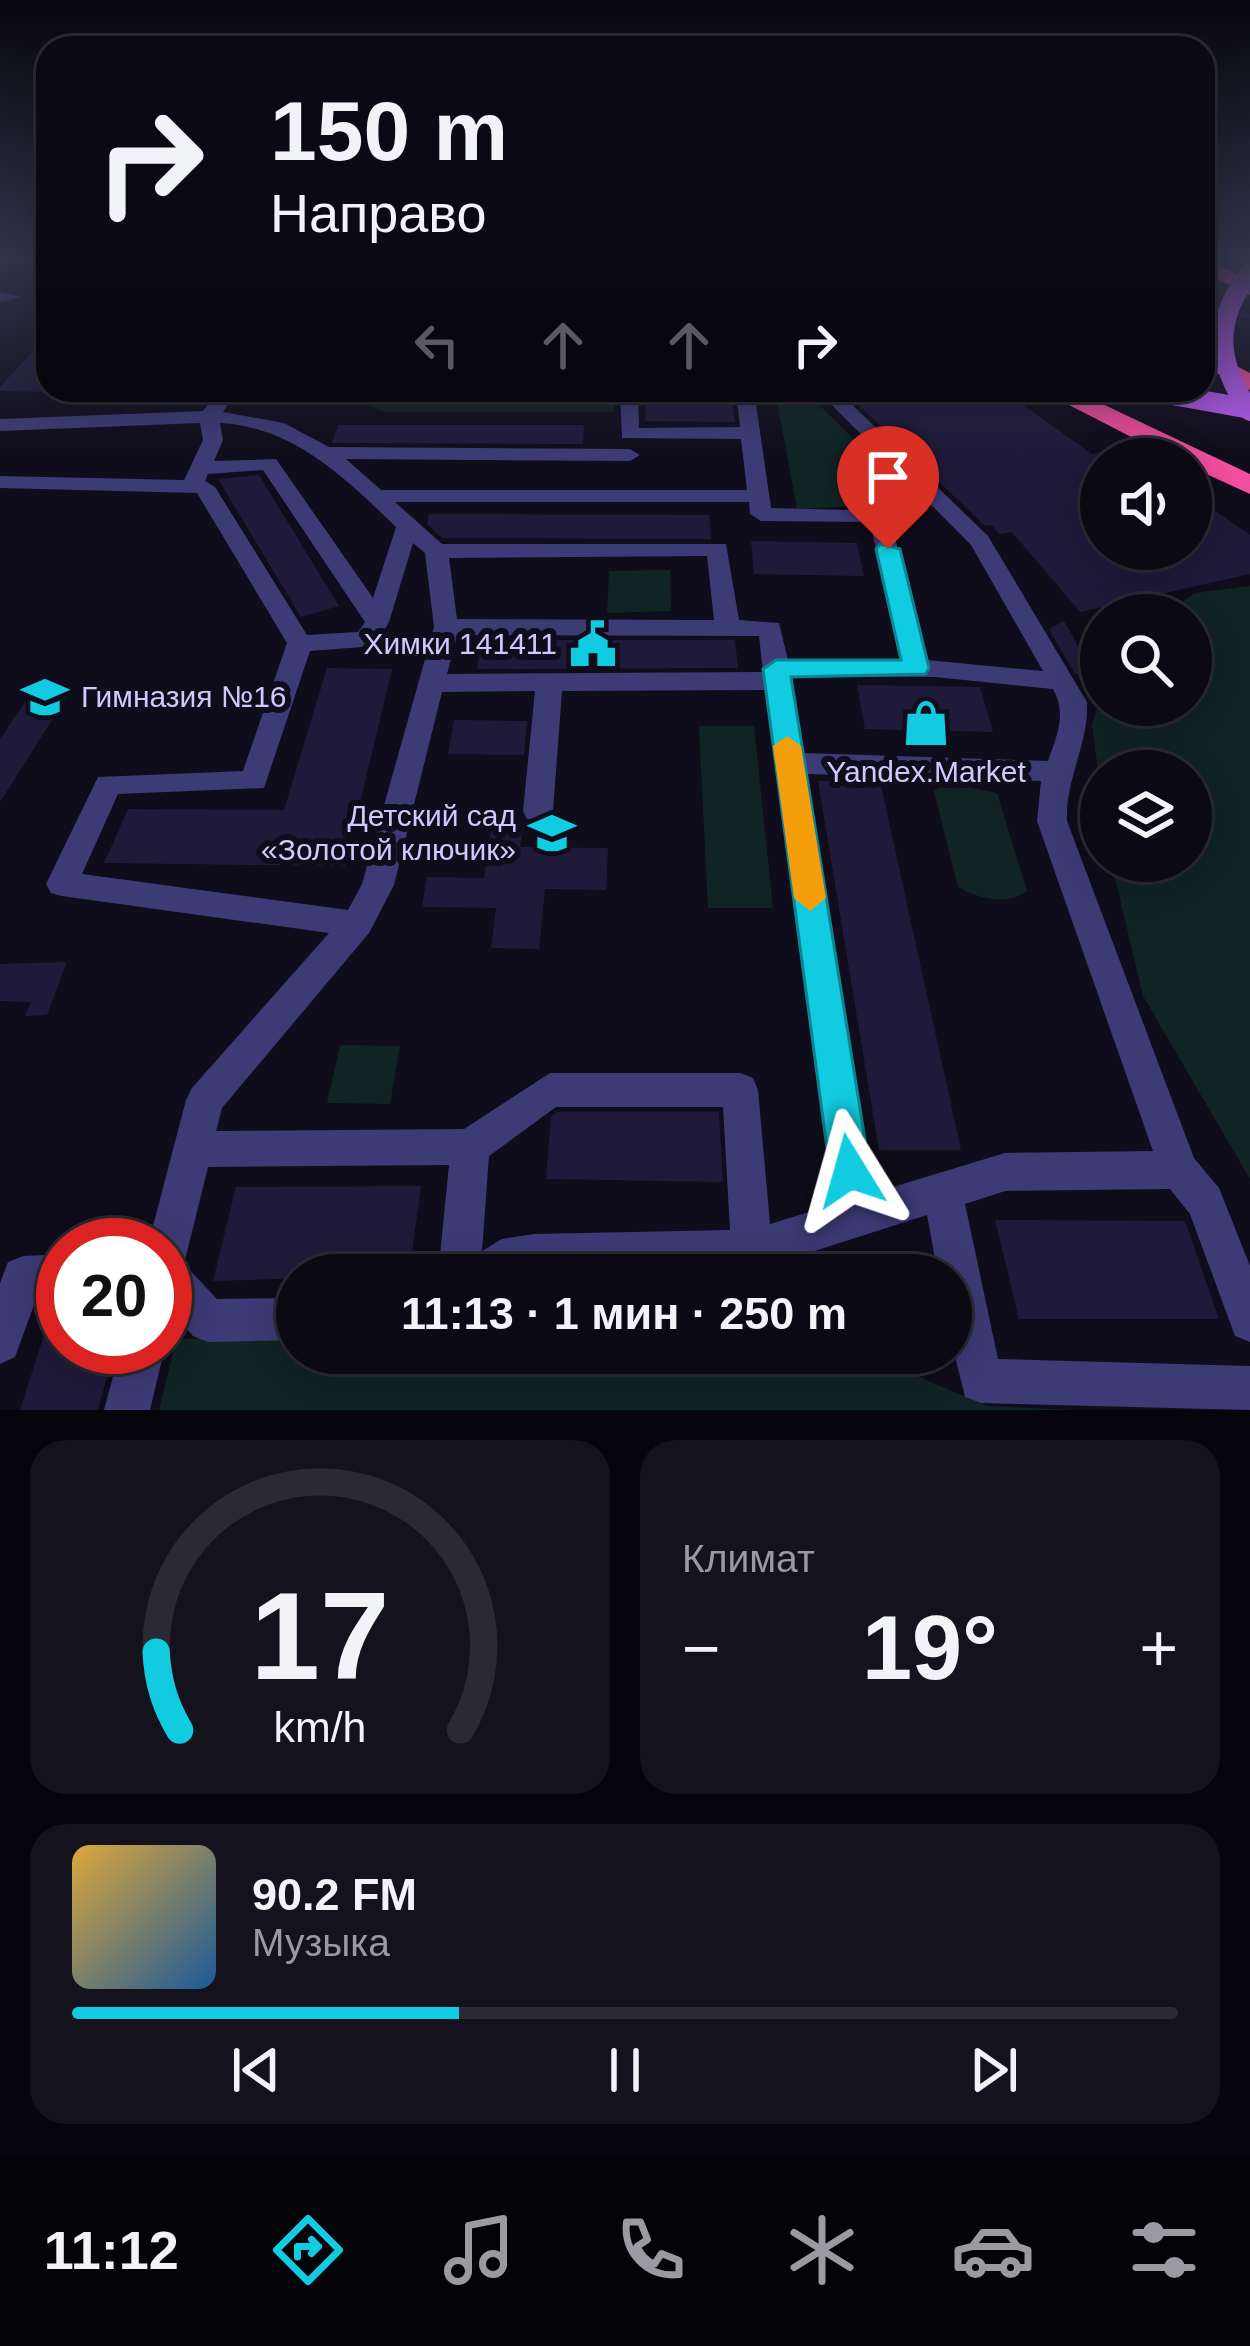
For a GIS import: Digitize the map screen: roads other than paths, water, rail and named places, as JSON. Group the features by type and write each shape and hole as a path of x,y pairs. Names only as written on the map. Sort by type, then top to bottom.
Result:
{"highway":[{"path":"1215,348 1250,361"},
{"path":"1215,363 1250,383"},
{"path":"1215,394 1250,412"},
{"path":"1078,402 1250,485"}],"main road":[{"path":"1220,323 1219,353 1234,392 1250,412"},
{"path":"1202,402 1250,412"}],"street":[{"path":"208,417 220,402"},
{"path":"628,402 629,434 751,433"},
{"path":"747,402 761,514 880,516 916,668"},
{"path":"838,402 980,541 1063,681 1076,720 1054,771 1052,820 1179,1170 1205,1202 1250,1321"},
{"path":"197,475 213,440 208,417"},
{"path":"0,425 257,419 330,453 436,551 718,549 727,628"},
{"path":"330,453 630,455"},
{"path":"0,482 197,475 269,463 377,622"},
{"path":"197,475 300,643"},
{"path":"379,496 759,496"},
{"path":"300,643 366,640 377,622 407,527"},
{"path":"175,1218 205,1100 357,924 378,885 446,627 436,551"},
{"path":"446,627 770,628 857,1216"},
{"path":"300,643 254,781 109,784 62,884 357,924"},
{"path":"431,683 975,667 1013,678 1063,681"},
{"path":"538,812 549,682"},
{"path":"790,763 1054,771"},
{"path":"193,1149 470,1147 550,1090 740,1090 752,1250"},
{"path":"461,1254 470,1147"},
{"path":"578,1254 752,1250 1005,1172 1179,1170"},
{"path":"942,1191 981,1381 1250,1388"},
{"path":"0,1342 23,1277 36,1276"},
{"path":"192,1304 208,1321 276,1319"},
{"path":"127,1410 136,1374"}],"place":[{"name":"Химки 141411","path":"593,644"},
{"name":"Гимназия №16","path":"45,697"},
{"name":"Yandex.Market","path":"926,723"},
{"name":"Детский сад «Золотой ключик»","path":"552,833"}]}
